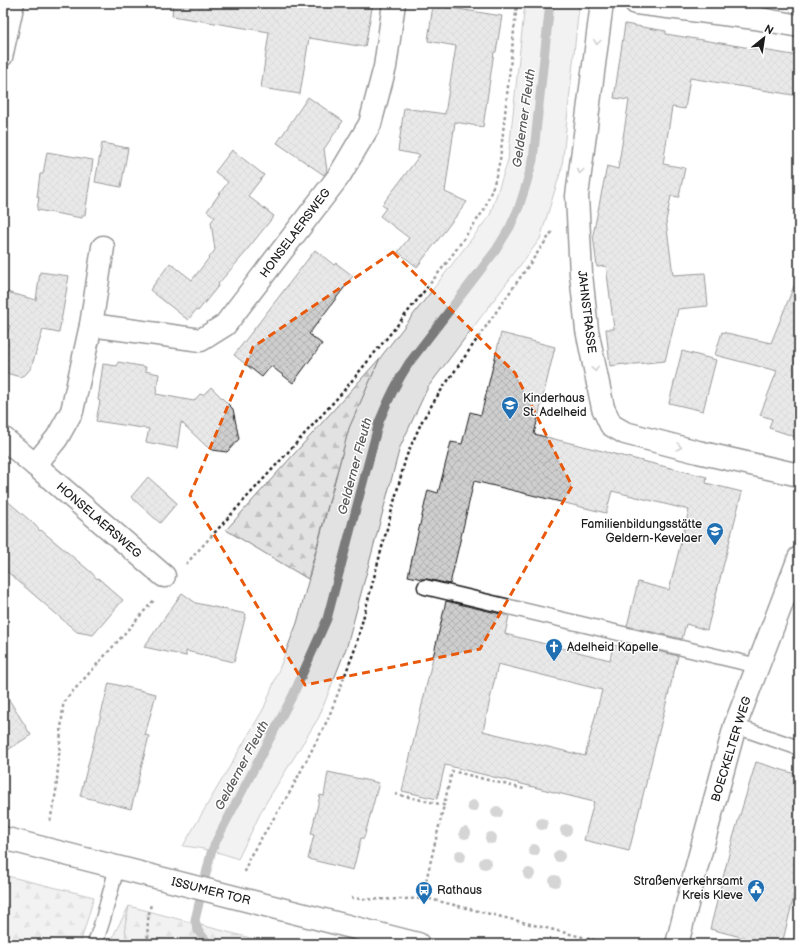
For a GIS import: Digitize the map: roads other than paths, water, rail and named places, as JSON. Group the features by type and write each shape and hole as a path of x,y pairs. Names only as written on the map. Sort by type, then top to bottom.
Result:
{"street":[{"name":"HONSELAERSWEG","path":"91,325 201,340 225,325 339,176 370,124 385,67 394,3"},
{"name":"JAHNSTRASSE","path":"602,3 577,196 581,274 587,330 603,408 611,425 625,434 799,474"},
{"path":"636,3 755,18 799,26"},
{"path":"35,465 57,438 72,411 91,325 103,247"},
{"name":"HONSELAERSWEG","path":"3,438 164,576"},
{"name":"BOECKELTER WEG","path":"677,944 735,726 799,558"},
{"name":"ISSUMER TOR","path":"3,838 418,944"}],"lane":[{"path":"5,58 17,3"},
{"path":"425,588 758,666"},
{"path":"735,726 799,748"},
{"path":"96,944 117,867"}],"waterway":[{"name":"Gelderner Fleuth","path":"209,944 198,931 195,920 211,853 293,695 327,619 382,414 409,363 496,250 510,227 519,207 533,160 550,3"}],"place":[{"name":"Kinderhaus St. Adelheid","path":"510,420"},
{"name":"Familienbildungsstätte Geldern-Kevelaer","path":"715,546"},
{"name":"Adelheid Kapelle","path":"554,662"},
{"name":"Straßenverkehrsamt Kreis Kleve","path":"756,903"},
{"name":"Rathaus","path":"424,905"}]}
